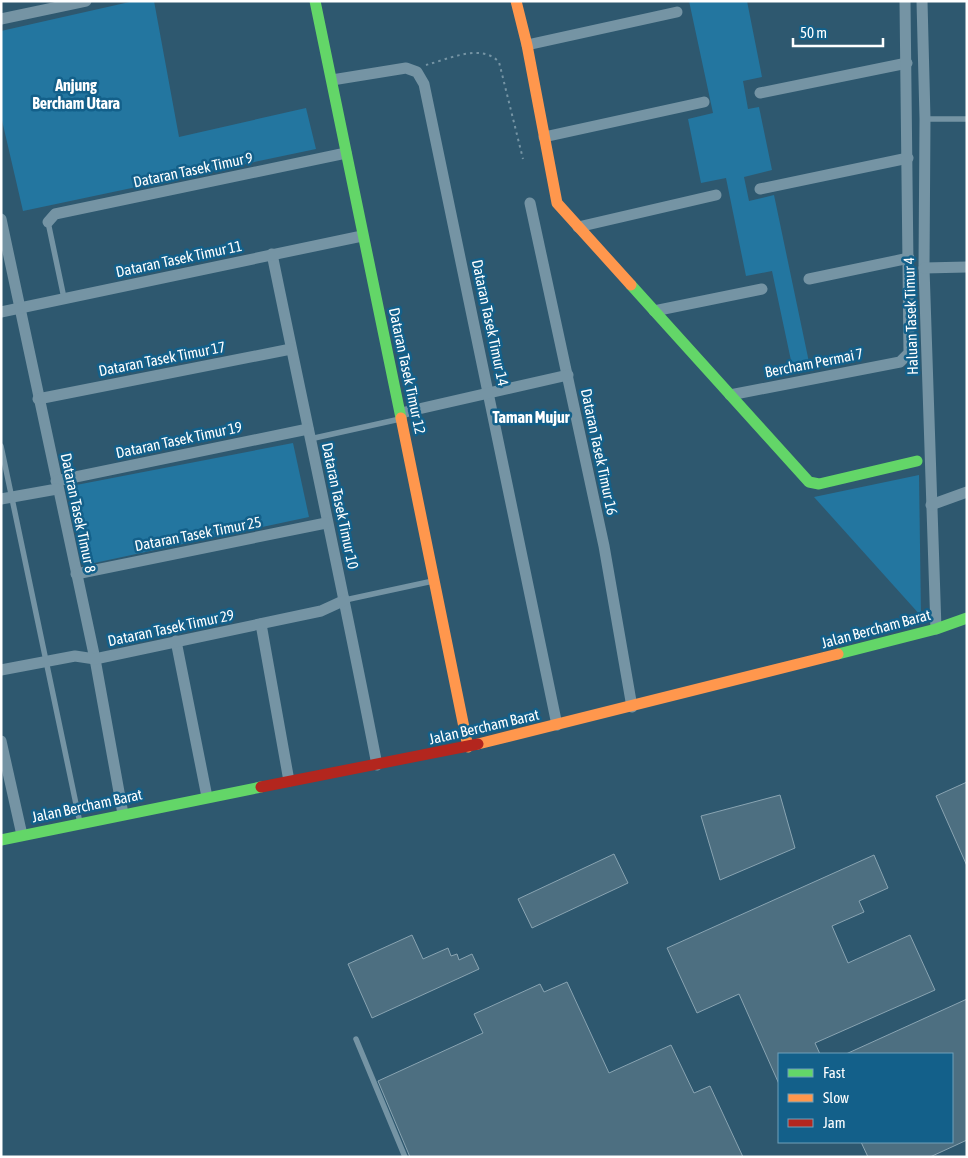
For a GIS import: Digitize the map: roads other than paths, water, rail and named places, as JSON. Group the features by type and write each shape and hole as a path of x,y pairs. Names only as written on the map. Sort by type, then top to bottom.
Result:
{"street":[{"path":"1,19 86,1"},
{"name":"Dataran Tasek Timur 12","path":"315,1 362,236 436,580 468,747"},
{"path":"516,1 557,203 730,396 812,484 917,461"},
{"path":"809,279 909,258 905,1"},
{"name":"Haluan Tasek Timur 4","path":"922,1 925,119 924,268 936,629"},
{"path":"526,46 677,12"},
{"path":"760,93 907,63"},
{"name":"Dataran Tasek Timur 14","path":"332,80 400,68 412,69 420,76 425,91 490,394 557,726"},
{"path":"544,137 704,102"},
{"name":"Dataran Tasek Timur 9","path":"48,222 55,214 346,154"},
{"path":"760,189 908,158"},
{"path":"578,227 716,195"},
{"name":"Dataran Tasek Timur 16","path":"530,204 604,546 632,707"},
{"name":"Dataran Tasek Timur 8","path":"1,219 95,659 123,814"},
{"name":"Dataran Tasek Timur 11","path":"1,312 362,236"},
{"name":"Dataran Tasek Timur 10","path":"272,254 326,523 345,600 377,765"},
{"name":"Bercham Permai 7","path":"730,396 904,360 910,349 909,258"},
{"path":"924,268 967,267"},
{"path":"654,311 762,289"},
{"name":"Dataran Tasek Timur 17","path":"38,399 292,349"},
{"path":"401,416 568,375"},
{"name":"Dataran Tasek Timur 19","path":"6,498 57,485 309,434"},
{"path":"931,505 967,492"},
{"name":"Dataran Tasek Timur 25","path":"76,574 326,523"},
{"name":"Dataran Tasek Timur 29","path":"1,670 80,656 95,659 321,611 345,600"},
{"name":"Jalan Bercham Barat","path":"1,840 207,797 468,747 936,629 967,618"},
{"path":"260,624 289,781"},
{"path":"176,641 207,797"},
{"path":"1,741 22,835"}],"lane":[{"path":"925,119 967,119"},
{"path":"48,222 64,298"},
{"path":"309,434 401,416"},
{"path":"1,446 6,498 47,662 80,823"},
{"path":"345,600 436,580"},
{"path":"356,1039 405,1157"}],"district":[{"name":"Anjung Bercham Utara","path":"76,94"},
{"name":"Taman Mujur","path":"531,417"}]}
